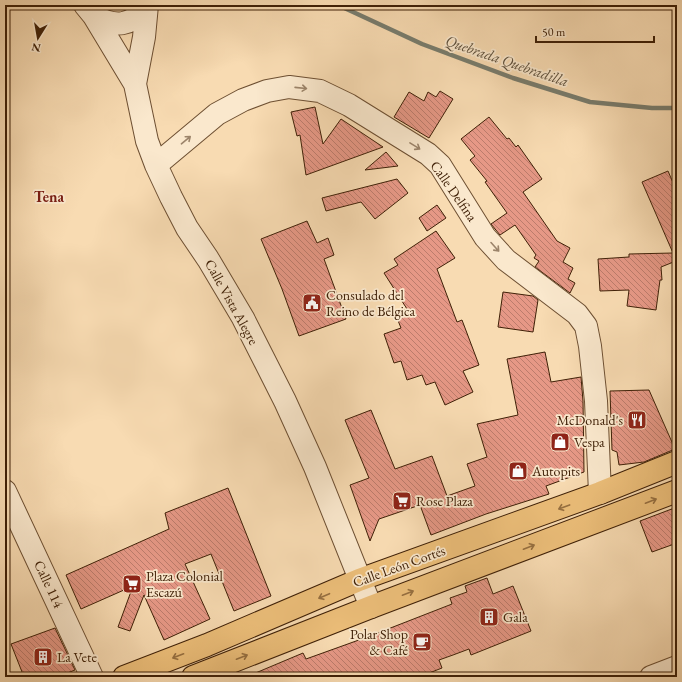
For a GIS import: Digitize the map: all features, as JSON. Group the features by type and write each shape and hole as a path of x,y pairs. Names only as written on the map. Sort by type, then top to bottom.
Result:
{"main road":[{"name":"Calle León Cortés","path":"124,677 207,645 360,580 600,494 677,462"},
{"name":"Calle León Cortés","path":"193,677 219,672 371,607 677,491"}],"street":[{"path":"90,11 105,22 116,24 128,22 138,16 146,6"},
{"path":"135,84 144,37 146,6"},
{"name":"Calle Vista Alegre","path":"90,11 135,84 147,140 170,197 187,228 208,259 243,318 281,394 315,467 371,607"},
{"name":"Calle Delfina","path":"156,165 217,114 243,100 267,91 289,87 320,90 349,105 428,154 440,165 485,237 506,260 578,314 586,326 590,346 596,401 600,494"},
{"name":"Calle 114","path":"5,491 13,527 92,677"},
{"path":"207,645 219,672"},
{"path":"651,677 677,667"}],"building":[{"path":"440,91 453,99 429,138 394,117 409,92 424,101 428,92 436,97"},
{"path":"315,107 323,144 341,119 383,147 306,175 300,135 297,136 291,112"},
{"path":"489,117 507,139 509,138 516,147 518,145 542,179 523,192 557,241 570,248 563,262 573,268 568,279 575,283 570,293 535,267 539,261 534,258 536,255 515,225 500,235 491,224 507,213 485,182 487,181 470,160 475,156 461,139"},
{"path":"386,152 398,166 365,170"},
{"path":"668,171 677,192 677,262 676,261 661,267 662,280 660,280 656,310 627,306 629,290 600,291 598,259 629,257 629,254 673,253 642,182"},
{"path":"397,179 408,193 375,219 361,202 326,211 322,198"},
{"path":"437,205 446,218 427,231 419,218"},
{"path":"307,221 317,243 328,238 334,255 324,259 346,319 299,336 282,289 261,239"},
{"path":"436,231 455,258 437,269 457,322 462,320 479,365 463,371 473,392 445,405 435,382 426,385 422,375 407,380 401,361 394,363 384,334 401,328 395,313 407,309 384,273 398,265 394,259"},
{"path":"503,292 533,296 538,300 533,332 498,327"},
{"path":"545,352 551,382 581,377 583,401 584,472 546,486 549,494 486,514 431,535 420,505 379,519 370,541 350,485 369,478 345,420 371,410 395,469 432,456 447,496 475,486 467,464 487,457 477,424 518,415 507,359"},
{"name":"McDonald's","path":"649,390 675,449 644,462 619,465 617,452 612,450 610,391"},
{"path":"228,488 271,596 234,611 211,554 185,564 210,619 164,640 144,595 130,631 118,627 133,586 81,609 66,575 169,529 165,513"},
{"path":"677,507 677,543 652,552 640,521"},
{"path":"487,578 493,594 513,586 531,631 471,655 469,649 439,660 442,668 419,677 246,677 303,653 306,659 452,604 450,598 467,592 465,586"},
{"name":"La Vete","path":"55,628 75,670 57,677 24,677 11,644"}],"waterway":[{"name":"Quebrada Quebradilla","path":"338,5 422,44 513,78 590,102 652,108 677,108"}],"place":[{"name":"Consulado del Reino de Bélgica","path":"312,303"},
{"name":"McDonald's","path":"637,420"},
{"name":"Vespa","path":"560,442"},
{"name":"Autopits","path":"518,471"},
{"name":"Rose Plaza","path":"402,501"},
{"name":"Plaza Colonial Escazú","path":"132,584"},
{"name":"Gala","path":"489,617"},
{"name":"Polar Shop & Café","path":"422,642"},
{"name":"La Vete","path":"43,657"}],"district":[{"name":"Tena","path":"49,197"}]}
